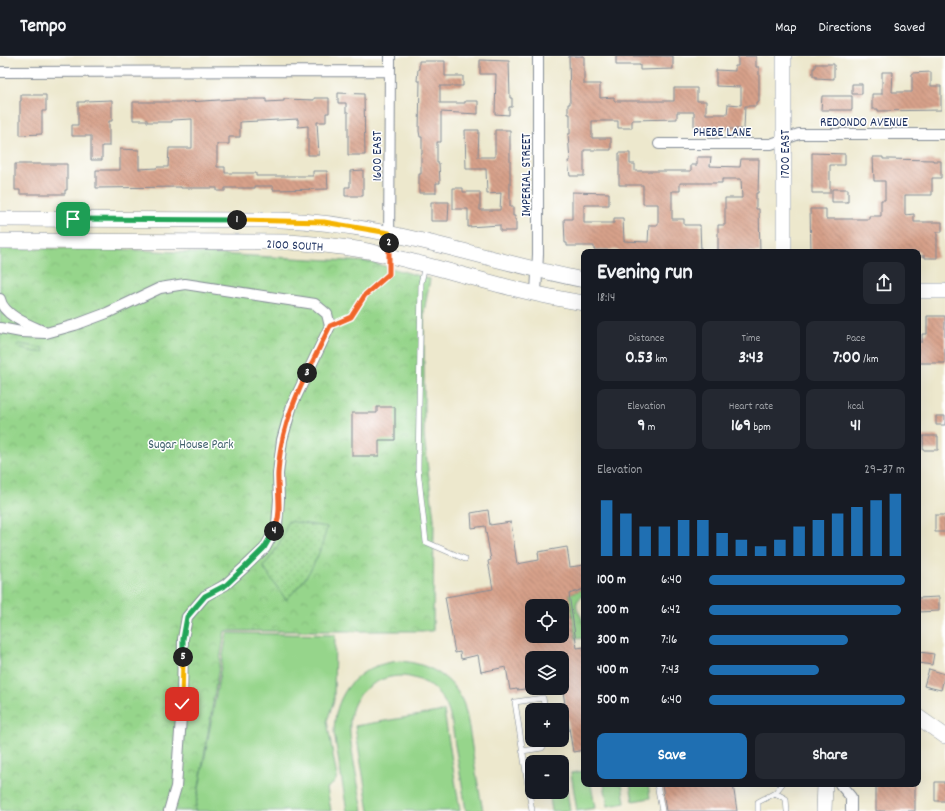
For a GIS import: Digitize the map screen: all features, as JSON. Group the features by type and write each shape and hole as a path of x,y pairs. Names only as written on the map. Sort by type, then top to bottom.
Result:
{"main road":[{"name":"1700 EAST","path":"784,56 784,249"},
{"name":"2100 SOUTH","path":"0,219 302,220 345,225 389,233 537,270 581,279"},
{"name":"2100 SOUTH","path":"0,241 289,242 347,247 425,264 536,293 581,302"},
{"path":"921,291 945,291"},
{"path":"921,719 945,736"},
{"path":"824,811 825,787"}],"street":[{"name":"1600 EAST","path":"389,256 390,56"},
{"name":"IMPERIAL STREET","path":"536,293 538,56"},
{"path":"0,72 390,71"},
{"name":"REDONDO AVENUE","path":"784,139 799,134 945,134"},
{"name":"PHEBE LANE","path":"659,144 771,144 784,139"},
{"path":"0,328 21,332 46,333 76,325 107,313 160,288 185,284 315,304 327,314 330,326 292,405 282,440 278,474 279,499 277,525 272,537 264,548 226,585 205,596 187,617 183,639 182,704 177,780 169,811"},
{"path":"0,299 0,302 10,314 24,323 46,333"},
{"path":"843,787 851,797 851,811"}],"lane":[{"path":"330,326 351,317 365,295 389,274 389,256"},
{"path":"425,264 420,283 418,469 426,542 465,559"},
{"path":"532,811 515,702 543,698 544,703"},
{"path":"522,751 543,747"},
{"path":"658,787 662,811"},
{"path":"758,811 758,802 775,793 780,787"},
{"path":"775,793 786,799 787,811"}],"green space":[{"name":"Sugar House Park","path":"0,248 118,249 370,262 430,279 424,312 424,436 434,519 433,631 225,631 195,811 0,811"},
{"path":"19,344 43,348 44,352 22,349 16,346"},
{"path":"288,521 327,527 317,558 307,575 286,600 263,567 284,534"},
{"path":"581,590 581,597 577,602 577,609 581,618 581,638 576,639 569,594"},
{"path":"227,633 335,635 334,700 327,721 337,777 334,783 327,788 331,811 195,811"},
{"path":"400,661 410,662 430,668 439,673 447,679 460,695 468,721 483,811 466,811 452,723 449,712 441,696 432,687 421,680 402,676 385,678 378,681 361,694 355,702 350,721 350,731 363,811 347,811 334,733 335,718 339,705 344,693 361,674 385,663"},
{"path":"444,711 460,811 369,811 355,726"},
{"path":"581,771 581,787 592,787 595,808 577,811 571,773"},
{"path":"605,787 622,787 625,803 608,806"},
{"path":"631,787 648,787 650,798 633,801"},
{"path":"550,799 568,799 570,811 552,811"}],"building":[{"path":"569,56 584,56 584,84 600,84 600,98 614,97 614,101 674,101 674,88 697,88 697,101 706,101 706,114 727,114 728,104 741,105 741,87 716,86 716,70 735,71 735,66 738,66 738,56 756,56 756,67 759,67 759,102 756,102 756,106 745,106 744,129 718,129 718,136 708,135 708,130 694,130 694,112 677,112 677,119 632,120 632,128 618,128 618,121 592,121 592,138 611,138 611,150 584,150 584,176 570,176 568,161 570,161 568,134 570,134 570,114 568,114 568,104 570,104"},
{"path":"616,56 673,56 673,69 640,70 640,65 616,65"},
{"path":"480,60 509,61 510,98 512,98 512,107 509,107 509,115 495,114 496,74 480,74"},
{"path":"419,61 445,61 445,76 463,76 463,86 440,86 440,103 465,103 465,101 478,101 478,114 441,112 441,142 437,142 437,163 439,163 440,183 436,183 436,193 419,193 422,137 420,137 419,131 420,81 417,81"},
{"path":"815,64 834,64 834,79 816,78 816,76 813,76 813,68 815,68"},
{"path":"882,72 893,72 892,92 912,92 912,73 931,72 931,86 941,86 941,110 878,111 878,109 872,109 872,94 882,94"},
{"path":"852,84 862,84 862,94 852,94"},
{"path":"338,93 364,94 365,155 348,155 348,112 346,112 346,103 338,103"},
{"path":"21,95 46,95 46,111 42,111 42,134 20,135"},
{"path":"822,96 852,96 852,110 821,110"},
{"path":"314,98 329,98 329,113 326,113 326,122 317,122 319,155 308,155 308,126 298,127 298,119 240,122 240,137 229,137 229,144 217,144 217,167 225,167 225,173 256,173 256,176 313,176 313,171 327,171 328,189 273,190 273,186 255,186 255,188 225,188 225,191 217,191 217,188 181,187 96,188 96,170 120,170 120,149 139,150 139,169 168,167 169,148 192,148 192,119 172,120 172,122 147,122 147,120 133,120 133,102 187,102 266,99 266,102 284,101 284,99 314,100"},
{"path":"112,100 112,121 109,121 109,146 102,146 102,160 91,160 91,136 72,136 72,125 78,125 78,102"},
{"path":"465,130 479,130 478,157 495,157 495,130 510,130 510,207 513,207 513,216 515,216 516,220 516,231 500,231 500,225 468,227 468,209 453,209 453,188 463,188 463,192 480,192 480,210 500,210 501,193 487,194 486,169 466,169"},
{"path":"619,153 630,153 630,164 635,164 635,171 691,171 691,165 697,165 697,157 711,157 710,166 740,167 741,159 759,159 756,209 759,209 760,249 718,249 718,225 725,225 725,198 742,198 741,179 722,179 722,183 680,183 680,191 672,191 672,219 684,219 684,225 700,225 701,249 594,249 594,246 567,246 567,243 565,243 564,219 572,219 572,192 609,193 609,205 584,205 584,223 614,223 614,218 623,218 624,241 648,242 649,225 658,225 658,204 643,204 643,185 619,185"},
{"path":"812,153 845,154 845,165 830,165 830,193 812,193"},
{"path":"873,157 883,157 883,159 941,161 941,178 932,178 932,195 905,195 905,215 914,214 914,222 942,222 942,232 937,232 937,258 925,258 925,256 921,256 921,249 811,249 810,209 826,209 826,219 869,219 869,216 881,216 881,200 885,200 885,181 874,181"},
{"path":"15,164 67,164 67,190 65,190 65,194 20,194 20,190 15,190"},
{"path":"363,170 363,196 345,196 345,187 350,187 350,171"},
{"path":"832,189 848,189 848,202 832,202"},
{"path":"431,202 449,202 448,221 431,221"},
{"path":"927,316 945,316 945,363 921,363 922,334 927,334"},
{"path":"377,407 395,407 395,440 379,440 379,456 352,456 352,413 377,413"},
{"path":"936,416 945,416 945,425 936,425"},
{"path":"923,436 938,436 938,450 923,450"},
{"path":"488,510 490,525 511,522 517,564 539,560 538,552 567,547 570,567 581,565 581,590 569,594 577,648 581,647 581,751 573,752 569,728 569,703 565,703 564,695 569,695 569,651 525,651 525,689 517,690 510,690 506,667 481,672 478,655 461,659 460,652 455,653 445,597 493,589 488,561 491,560 485,526 472,528 471,513"},
{"path":"935,515 945,515 945,532 935,532"},
{"path":"939,597 939,611 921,612 921,598"},
{"path":"921,652 934,654 932,665 921,663"},
{"path":"929,669 945,674 941,690 924,686"},
{"path":"935,782 945,782 945,801 935,801"},
{"path":"662,787 733,787 737,811 666,811"},
{"path":"876,787 915,787 915,811 876,811"}],"route":[{"path":"73,219 302,220 367,228 389,233 389,274 365,295 351,317 330,326 292,405 282,440 278,474 279,499 277,525 272,537 264,548 226,585 205,596 187,617 183,639 182,704"}]}
